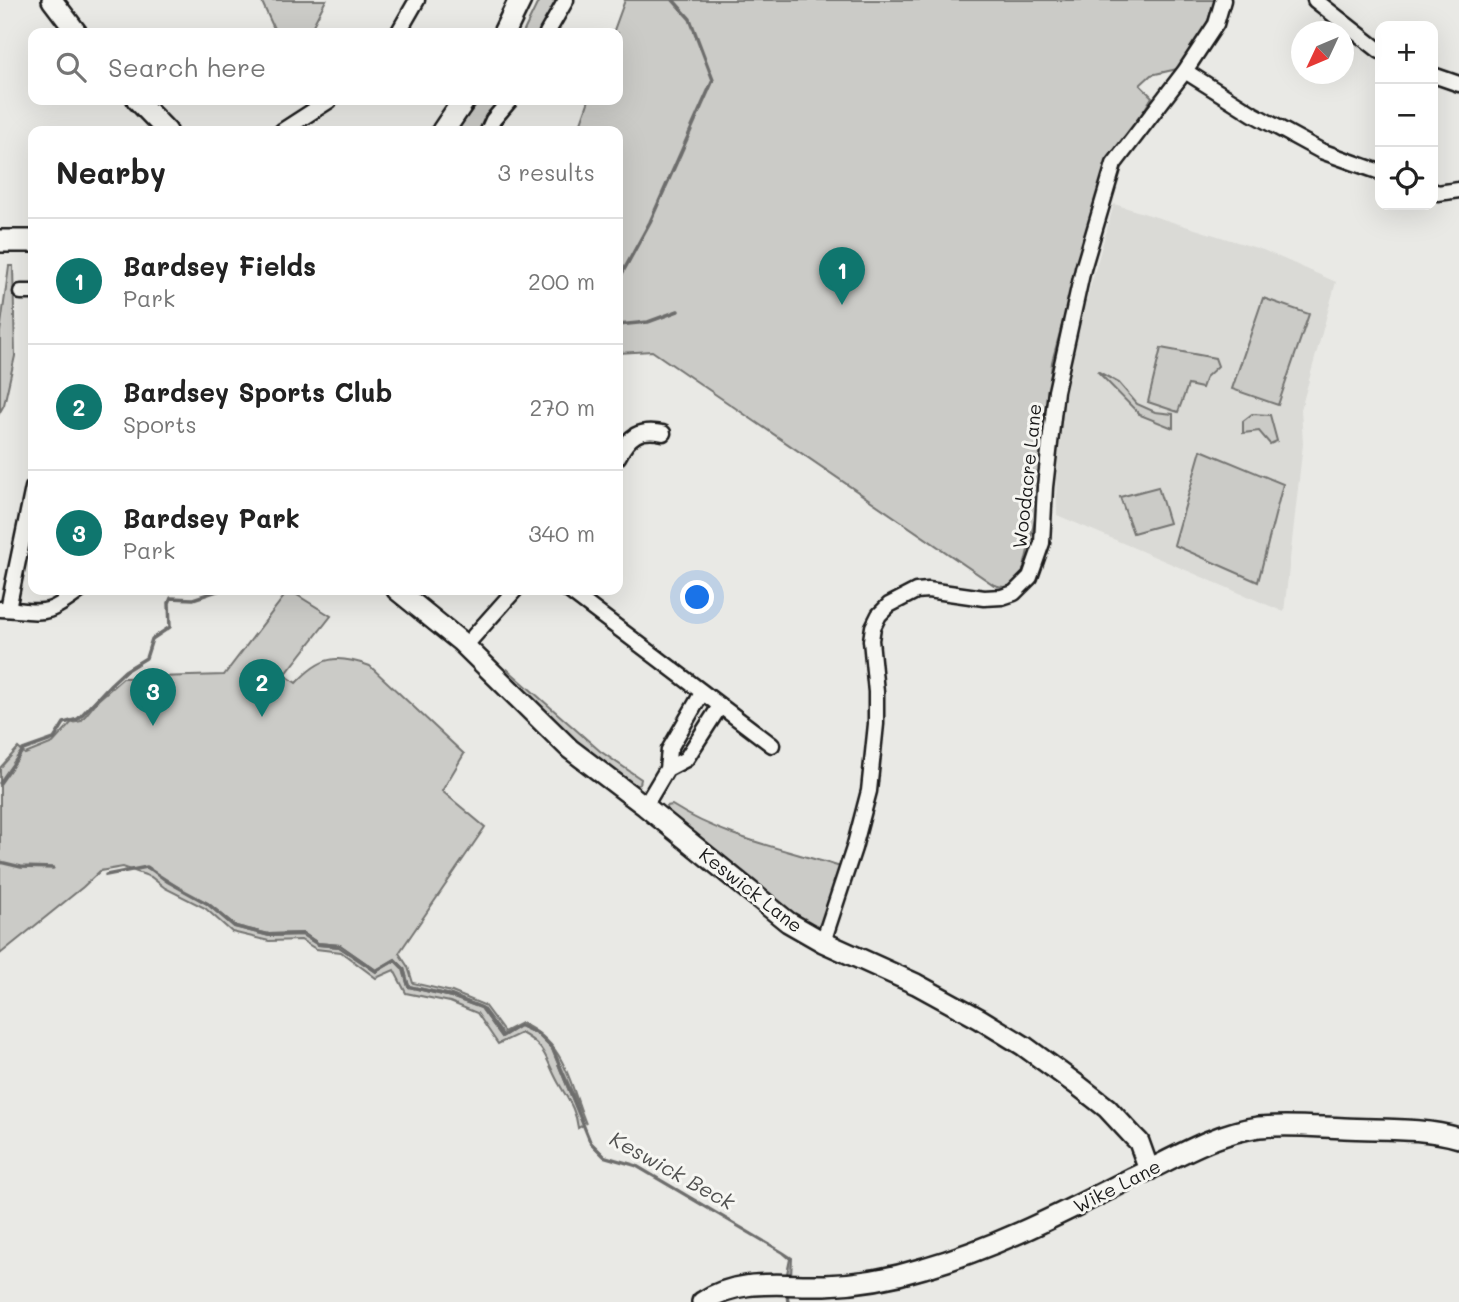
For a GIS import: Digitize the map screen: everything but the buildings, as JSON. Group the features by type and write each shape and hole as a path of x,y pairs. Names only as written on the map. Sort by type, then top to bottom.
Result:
{"main road":[{"path":"506,28 520,0"},
{"path":"446,126 461,105"},
{"path":"0,241 28,241"}],"street":[{"path":"52,0 73,28"},
{"path":"401,28 416,0"},
{"path":"550,28 565,0"},
{"name":"Woodacre Lane","path":"823,942 854,848 869,791 876,724 871,640 873,627 879,615 889,605 916,591 928,590 984,598 1002,597 1014,593 1030,577 1042,543 1055,391 1083,269 1114,164 1185,71 1216,24 1223,0"},
{"path":"1315,0 1375,47"},
{"path":"1185,71 1253,114 1321,151 1375,170"},
{"path":"1438,77 1459,85"},
{"path":"142,105 162,126"},
{"path":"290,126 322,105"},
{"path":"491,126 506,105"},
{"path":"1438,193 1459,190"},
{"path":"623,449 638,433 649,430 663,433"},
{"path":"28,509 4,609 50,611 74,595"},
{"name":"Keswick Lane","path":"404,595 465,646 570,749 788,922 823,942 916,984 1024,1046 1107,1108 1139,1142 1152,1149 1180,1154"},
{"path":"465,646 511,595"},
{"path":"579,595 772,745"},
{"path":"645,806 667,769 669,750 702,693"},
{"path":"667,769 686,759 720,706"},
{"name":"Wike Lane","path":"702,1302 732,1288 826,1285 878,1280 962,1257 1021,1233 1180,1154 1237,1132 1260,1127 1434,1132 1459,1138"},
{"name":"Keswick Lane","path":"1139,1142 1149,1170"}],"shaded area":[{"path":"261,0 326,0 312,28 274,28"},
{"path":"539,0 559,0 545,28 525,28"},
{"path":"625,0 1215,0 1204,32 1177,69 1151,75 1140,85 1152,97 1106,166 1052,362 1039,502 1023,572 1015,584 1008,587 994,585 652,351 623,353 623,126 580,126 587,105 623,105 623,28 615,28"},
{"path":"476,105 500,105 484,126 460,126"},
{"path":"1114,204 1263,250 1336,282 1301,409 1303,444 1284,612 1057,515 1056,480 1064,378"},
{"path":"9,266 13,266 15,356 0,412 0,332"},
{"path":"1263,298 1309,314 1278,405 1232,389"},
{"path":"1161,348 1215,358 1218,366 1206,377 1202,388 1188,385 1178,412 1148,402"},
{"path":"1097,371 1119,383 1137,404 1155,412 1173,414 1173,428 1140,415"},
{"path":"1252,414 1270,415 1277,441 1270,444 1259,431 1243,433 1243,421"},
{"path":"1201,450 1283,484 1258,582 1174,545"},
{"path":"1158,487 1169,523 1133,533 1120,497"},
{"path":"285,595 297,595 331,616 285,675 296,683 313,667 338,659 370,666 464,754 442,791 485,827 399,953 408,967 413,983 452,992 484,1005 504,1032 521,1023 538,1033 520,1025 503,1035 481,1007 451,995 409,986 404,968 395,959 376,970 340,945 318,943 303,933 269,934 236,926 208,903 165,880 207,904 235,927 269,936 302,935 318,945 339,947 376,972 395,961 403,969 408,987 451,997 481,1008 502,1037 520,1026 537,1034 552,1049 583,1125 578,1128 573,1109 544,1054 536,1043 521,1033 498,1044 477,1013 450,1002 406,993 394,970 376,978 341,952 316,949 301,940 269,941 232,932 205,908 165,888 151,877 123,867 100,871 0,954 0,768 18,748 25,754 53,743 71,723 81,721 98,700 123,678 224,675"},
{"path":"507,669 600,751 641,779 640,784 634,787 568,736 505,671"},
{"path":"672,805 732,834 841,867 825,918 817,928 792,916 664,810"},
{"path":"147,867 208,903 236,926 269,934 303,933 318,943 340,945 376,970 395,959 404,968 409,986 451,995 482,1007 503,1035 520,1025 538,1033 553,1048 591,1142 605,1156 636,1165 783,1252 792,1258 791,1277 786,1278 790,1259 783,1253 635,1166 604,1157 590,1143 552,1049 537,1034 520,1026 502,1037 481,1008 451,997 408,987 403,969 395,961 376,972 339,947 318,945 302,935 269,936 234,927 207,904 167,882"},
{"path":"538,1033 548,1041 557,1053 564,1065 586,1124 553,1048"}],"waterway":[{"path":"623,272 650,222 713,80 690,19 673,0"},
{"path":"623,324 648,322 678,311"},
{"path":"0,783 23,750 54,739 64,723 78,719 125,671 146,658 152,639 170,627 171,598 193,599 205,595"},
{"name":"Keswick Beck","path":"0,862 21,867 53,868"},
{"name":"Keswick Beck","path":"106,875 147,867 150,869"},
{"name":"Keswick Beck","path":"787,1294 788,1302"}],"place":[{"name":"Bardsey Fields","path":"842,305"},
{"name":"Bardsey Sports Club","path":"262,717"},
{"name":"Bardsey Park","path":"153,726"}]}
